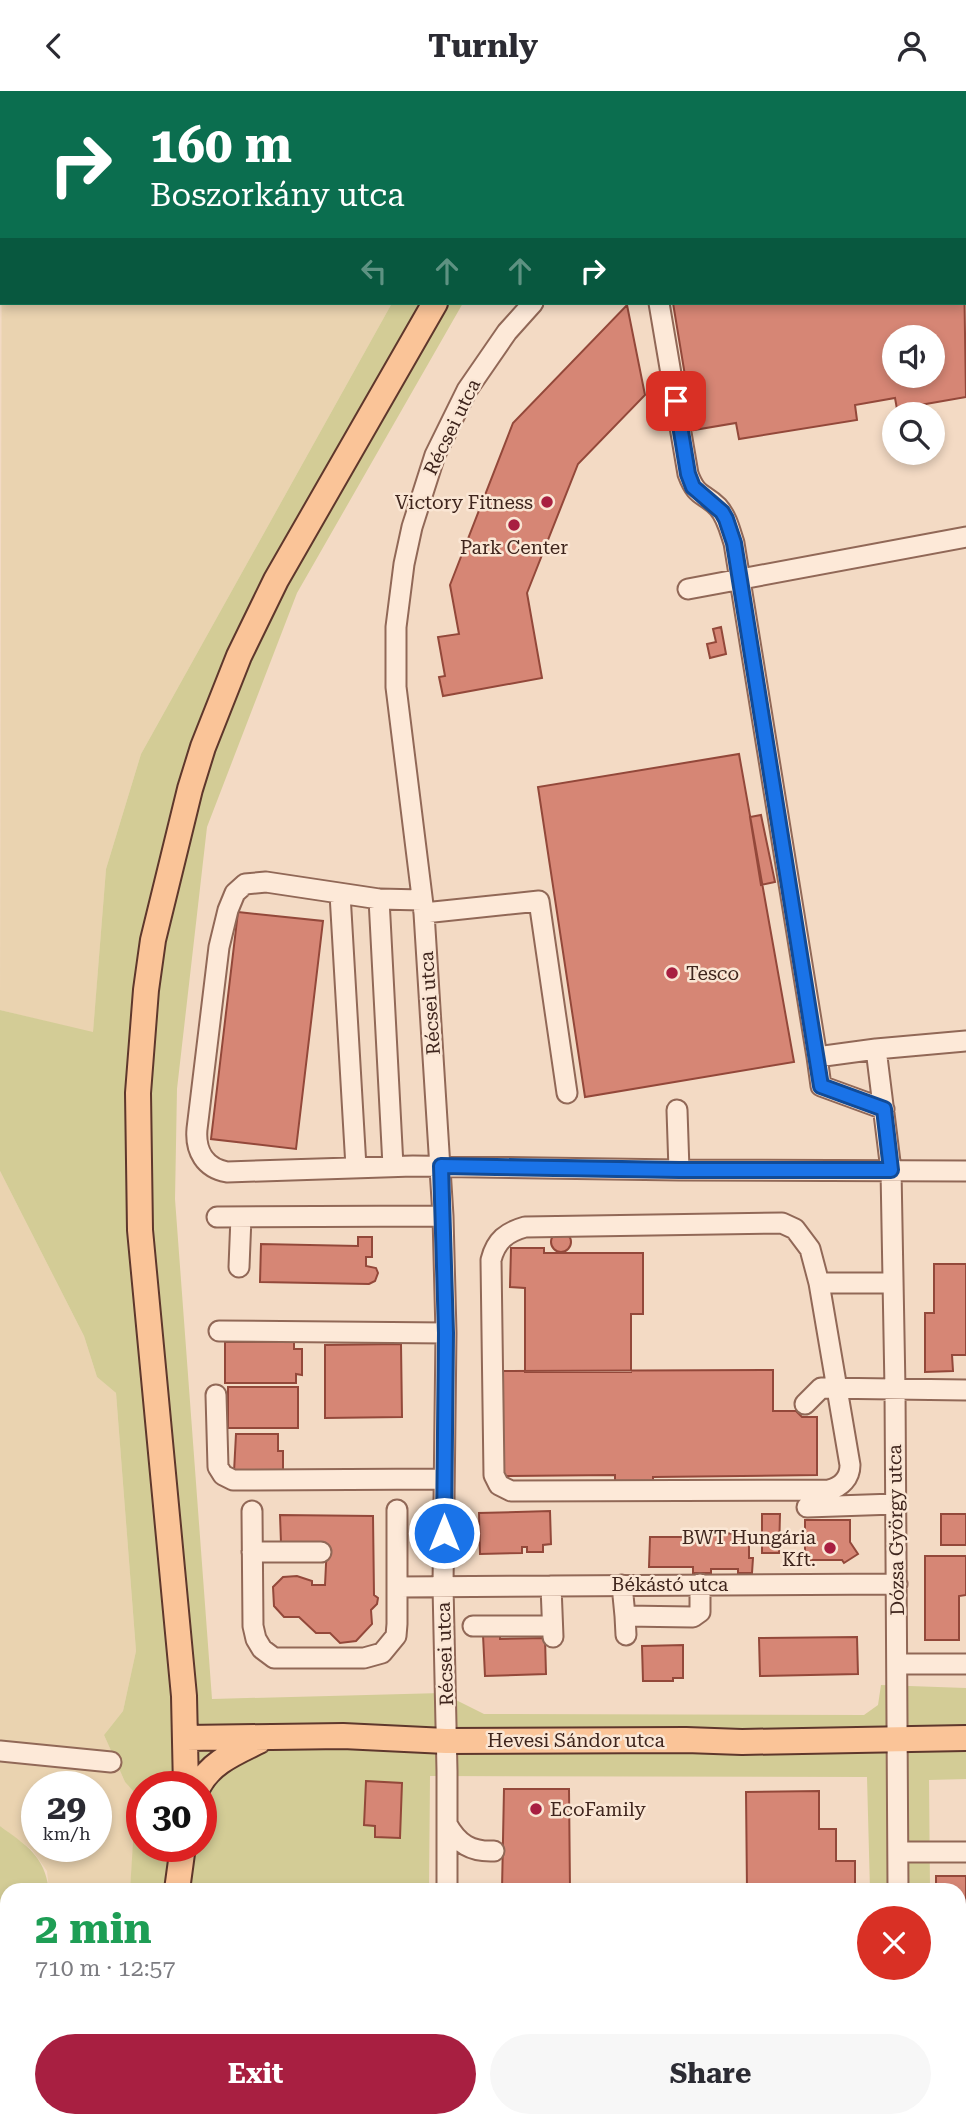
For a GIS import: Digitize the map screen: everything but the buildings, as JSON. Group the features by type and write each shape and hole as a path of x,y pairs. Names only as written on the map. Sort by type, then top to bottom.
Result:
{"main road":[{"path":"186,1771 184,1696 140,1230 138,1093 146,989 153,940 203,747 239,656 276,580 434,305"},
{"path":"184,1696 216,1726 246,1736 266,1738"},
{"name":"Hevesi Sándor utca","path":"186,1738 343,1735 446,1741 755,1742 966,1738"},
{"path":"208,1771 218,1762 266,1738"},
{"path":"178,1883 181,1862"}],"street":[{"name":"Récsei utca","path":"447,1883 443,1586 446,1333 441,1166 423,907 396,687 396,627 404,564 421,495 435,456 450,421 485,361 531,305"},
{"path":"659,305 688,474 698,494 718,508 726,519 734,543 821,1086 884,1109"},
{"path":"688,589 966,537"},
{"path":"568,1093 539,901 423,907 266,882 245,884 235,893 219,947 196,1138 205,1161 221,1171 393,1166 966,1171"},
{"path":"340,894 356,1167"},
{"path":"379,899 393,1166"},
{"path":"817,1057 966,1041"},
{"name":"Dózsa György utca","path":"876,1049 891,1170 898,1883"},
{"path":"677,1110 679,1170"},
{"path":"218,1217 443,1216"},
{"path":"239,1267 241,1217"},
{"path":"782,1223 795,1229 806,1242 819,1283 836,1388 850,1471 843,1483 834,1489 511,1491 503,1488 495,1481 491,1260 497,1243 508,1233 525,1227 782,1223"},
{"path":"819,1283 892,1283"},
{"path":"219,1331 446,1333"},
{"path":"805,1404 821,1388 966,1389"},
{"path":"216,1395 218,1467 227,1478 444,1479"},
{"path":"807,1507 895,1504"},
{"path":"252,1511 253,1626 262,1649 274,1658 364,1658 382,1653 396,1636 397,1510"},
{"path":"253,1552 321,1552"},
{"path":"622,1585 625,1625 698,1615 699,1584"},
{"name":"Békástó utca","path":"398,1587 897,1584"},
{"path":"473,1626 553,1632 551,1585"},
{"path":"897,1664 966,1664"},
{"path":"0,1751 111,1762"},
{"path":"447,1823 452,1834 464,1846 482,1852 494,1851"},
{"path":"898,1852 966,1852"}],"shaded area":[{"path":"2,305 391,305 141,754 106,869 93,1033 0,1010"},
{"path":"391,305 462,305 297,593 207,827 177,1089 175,1199 212,1699 442,1693 484,1714 864,1715 878,1705 881,1685 966,1688 966,1779 929,1780 930,1883 870,1883 867,1777 430,1776 429,1883 130,1883 132,1862 217,1862 217,1771 126,1771 126,1783 104,1735 123,1711 136,1651 116,1393 97,1377 84,1336 0,1171 0,1010 93,1032 106,869 141,754"},
{"path":"0,1171 84,1336 97,1377 116,1393 136,1651 123,1711 104,1735 126,1783 126,1862 132,1862 131,1883 48,1883 47,1871 41,1862 112,1862 112,1771 21,1771 21,1842 0,1826"},
{"path":"0,1826 21,1842 21,1862 39,1862 48,1883 0,1883"}],"place":[{"name":"Victory Fitness","path":"547,502"},
{"name":"Park Center","path":"514,525"},
{"name":"Tesco","path":"672,973"},
{"name":"BWT Hungária Kft.","path":"830,1548"},
{"name":"EcoFamily","path":"536,1809"}],"route":[{"path":"444,1533 446,1333 441,1166 891,1170 884,1109 821,1086 734,543 722,512 693,487 688,474 676,401"}]}
